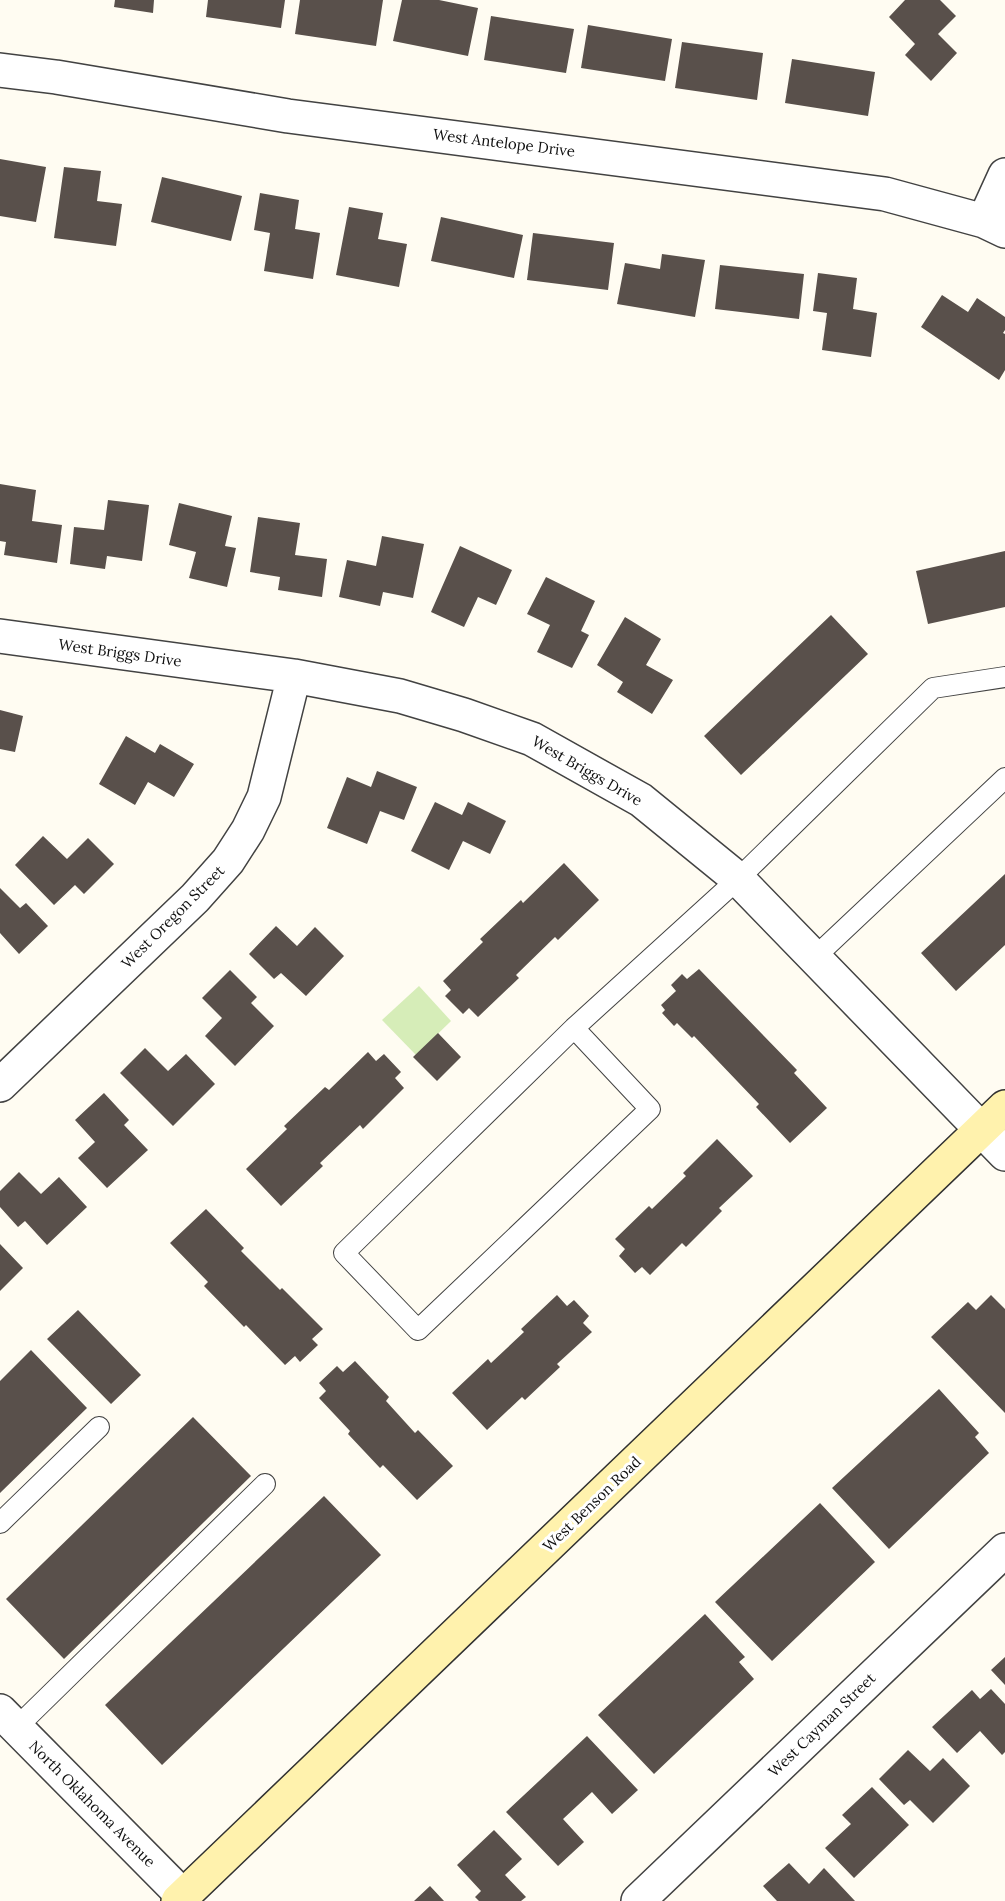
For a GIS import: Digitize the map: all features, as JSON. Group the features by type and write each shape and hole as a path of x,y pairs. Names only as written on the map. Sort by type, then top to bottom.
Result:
{"main road":[{"name":"West Benson Road","path":"181,1898 1005,1107"}],"street":[{"name":"West Antelope Drive","path":"0,70 68,79 288,116 885,194 994,226"},
{"path":"994,226 1005,175"},
{"name":"West Briggs Drive","path":"0,636 294,676 400,696 532,739 641,800 738,879 1005,1154"},
{"name":"West Oregon Street","path":"0,1085 195,898 228,861 248,830 264,797 294,676"},
{"name":"West Cayman Street","path":"638,1901 1005,1550"},
{"name":"North Oklahoma Avenue","path":"8,1720 181,1898"}],"lane":[{"path":"574,1028 650,1109 418,1330 344,1253 574,1028 738,879 933,688 1005,677"},
{"path":"815,957 1005,778"},
{"path":"0,1523 99,1427"},
{"path":"8,1720 265,1484"}],"green space":[{"path":"419,986 451,1021 416,1055 382,1020"}],"building":[{"path":"115,0 154,0 153,13 114,7"},
{"path":"208,0 285,0 281,28 206,17"},
{"path":"300,0 383,0 376,46 295,34"},
{"path":"402,0 439,0 478,8 468,56 393,41"},
{"path":"905,0 940,0 956,16 938,34 957,53 931,81 905,55 915,44 889,17"},
{"path":"491,16 574,29 566,73 484,60"},
{"path":"588,25 672,39 665,81 581,68"},
{"path":"682,42 763,53 757,100 675,88"},
{"path":"792,59 875,72 868,116 785,103"},
{"path":"0,159 46,167 36,222 0,216"},
{"path":"64,167 101,171 97,201 122,204 116,246 54,238"},
{"path":"162,177 242,196 231,241 151,222"},
{"path":"260,193 299,200 295,229 320,233 313,279 264,271 270,233 254,230"},
{"path":"349,207 383,213 378,239 407,244 399,287 336,275"},
{"path":"441,217 523,235 514,278 431,261"},
{"path":"533,233 614,243 608,290 527,280"},
{"path":"662,254 705,260 695,317 617,304 625,263 660,269"},
{"path":"720,265 804,274 799,319 715,309"},
{"path":"818,273 857,278 853,309 877,313 871,357 822,350 827,313 813,311"},
{"path":"942,295 968,312 977,298 1005,317 1003,333 1005,334 1005,370 999,380 921,327"},
{"path":"0,484 36,490 32,521 62,525 57,563 4,555 6,542 0,541"},
{"path":"108,500 149,505 142,561 107,556 105,569 70,564 74,527 104,530"},
{"path":"179,503 232,516 225,546 236,548 227,587 189,578 196,552 169,545"},
{"path":"258,517 300,523 295,555 327,559 322,597 278,590 280,577 250,572"},
{"path":"382,536 424,544 413,598 383,592 380,606 339,597 347,560 376,566"},
{"path":"460,546 512,570 496,605 478,597 464,627 431,612"},
{"path":"1005,551 1005,607 928,624 916,571"},
{"path":"546,577 595,601 581,631 589,635 572,668 537,652 550,625 527,614"},
{"path":"831,615 868,654 741,775 704,736"},
{"path":"625,617 661,639 646,665 673,680 652,714 617,692 623,682 597,665"},
{"path":"0,710 23,716 15,752 0,749"},
{"path":"126,736 155,753 160,744 194,764 174,797 148,782 135,805 99,784"},
{"path":"377,771 417,787 404,820 380,811 367,844 327,828 347,777 371,787"},
{"path":"435,802 462,815 468,802 506,821 490,854 463,841 449,870 411,851"},
{"path":"43,836 67,859 88,838 114,864 84,894 75,885 54,905 15,865"},
{"path":"564,863 599,900 558,940 555,937 516,975 519,978 478,1017 469,1008 463,1014 445,996 451,990 443,981 483,942 480,939 521,900 523,903"},
{"path":"1005,874 1005,945 956,991 921,953"},
{"path":"0,888 20,908 26,903 48,926 19,954 0,933"},
{"path":"276,926 297,946 315,927 344,956 306,996 281,973 274,979 249,954"},
{"path":"699,969 797,1070 794,1073 827,1108 790,1143 756,1107 759,1104 694,1036 692,1038 677,1023 674,1026 662,1013 665,1010 661,1005 676,991 671,985 682,974 687,979"},
{"path":"230,970 257,997 251,1003 274,1026 235,1066 205,1036 222,1018 202,998"},
{"path":"438,1033 461,1057 437,1081 413,1057"},
{"path":"145,1048 168,1071 186,1054 215,1084 173,1126 120,1073"},
{"path":"368,1052 376,1061 384,1054 401,1072 395,1078 404,1088 363,1129 360,1125 320,1163 323,1166 281,1206 246,1169 287,1129 284,1126 325,1087 329,1090"},
{"path":"104,1093 129,1120 124,1125 148,1150 107,1188 78,1158 95,1142 75,1120"},
{"path":"717,1139 753,1176 719,1208 722,1211 686,1247 682,1243 650,1275 642,1267 635,1273 619,1256 625,1249 615,1239 649,1206 652,1209 686,1176 683,1173"},
{"path":"19,1172 41,1194 59,1177 87,1207 47,1245 25,1221 18,1227 0,1207 0,1191"},
{"path":"206,1209 244,1248 241,1251 323,1329 312,1339 318,1345 300,1362 295,1356 285,1365 204,1286 208,1282 170,1243"},
{"path":"0,1244 23,1268 0,1291"},
{"path":"557,1295 567,1306 574,1300 589,1316 583,1323 592,1332 557,1364 560,1367 525,1400 522,1397 487,1430 452,1393 488,1359 491,1363 524,1332 521,1329"},
{"path":"991,1295 1005,1309 1005,1413 931,1337 968,1302 976,1310"},
{"path":"78,1310 141,1375 111,1404 47,1339"},
{"path":"31,1350 87,1408 0,1493 0,1381"},
{"path":"355,1361 389,1397 386,1401 415,1433 418,1430 453,1466 417,1500 383,1465 380,1468 319,1398 326,1391 319,1383 337,1366 343,1372"},
{"path":"939,1389 979,1433 975,1437 989,1453 889,1549 832,1488"},
{"path":"193,1417 251,1476 64,1659 6,1599"},
{"path":"324,1496 381,1555 162,1765 105,1705"},
{"path":"820,1503 875,1562 772,1661 715,1602"},
{"path":"705,1614 745,1657 739,1662 754,1679 654,1774 598,1715"},
{"path":"1005,1657 1005,1685 991,1670"},
{"path":"991,1689 1005,1704 1005,1752 1002,1755 980,1731 957,1753 932,1727 972,1690 980,1699"},
{"path":"587,1736 638,1790 612,1814 592,1792 563,1819 584,1842 558,1866 506,1812"},
{"path":"908,1750 930,1771 943,1758 970,1786 933,1823 910,1800 904,1805 879,1779"},
{"path":"872,1787 909,1825 854,1878 825,1848 851,1824 842,1815"},
{"path":"494,1830 522,1859 505,1875 526,1897 521,1901 479,1901 475,1897 481,1891 457,1865"},
{"path":"789,1863 809,1884 824,1868 855,1901 777,1901 763,1886"},
{"path":"430,1886 444,1901 414,1901"}]}
